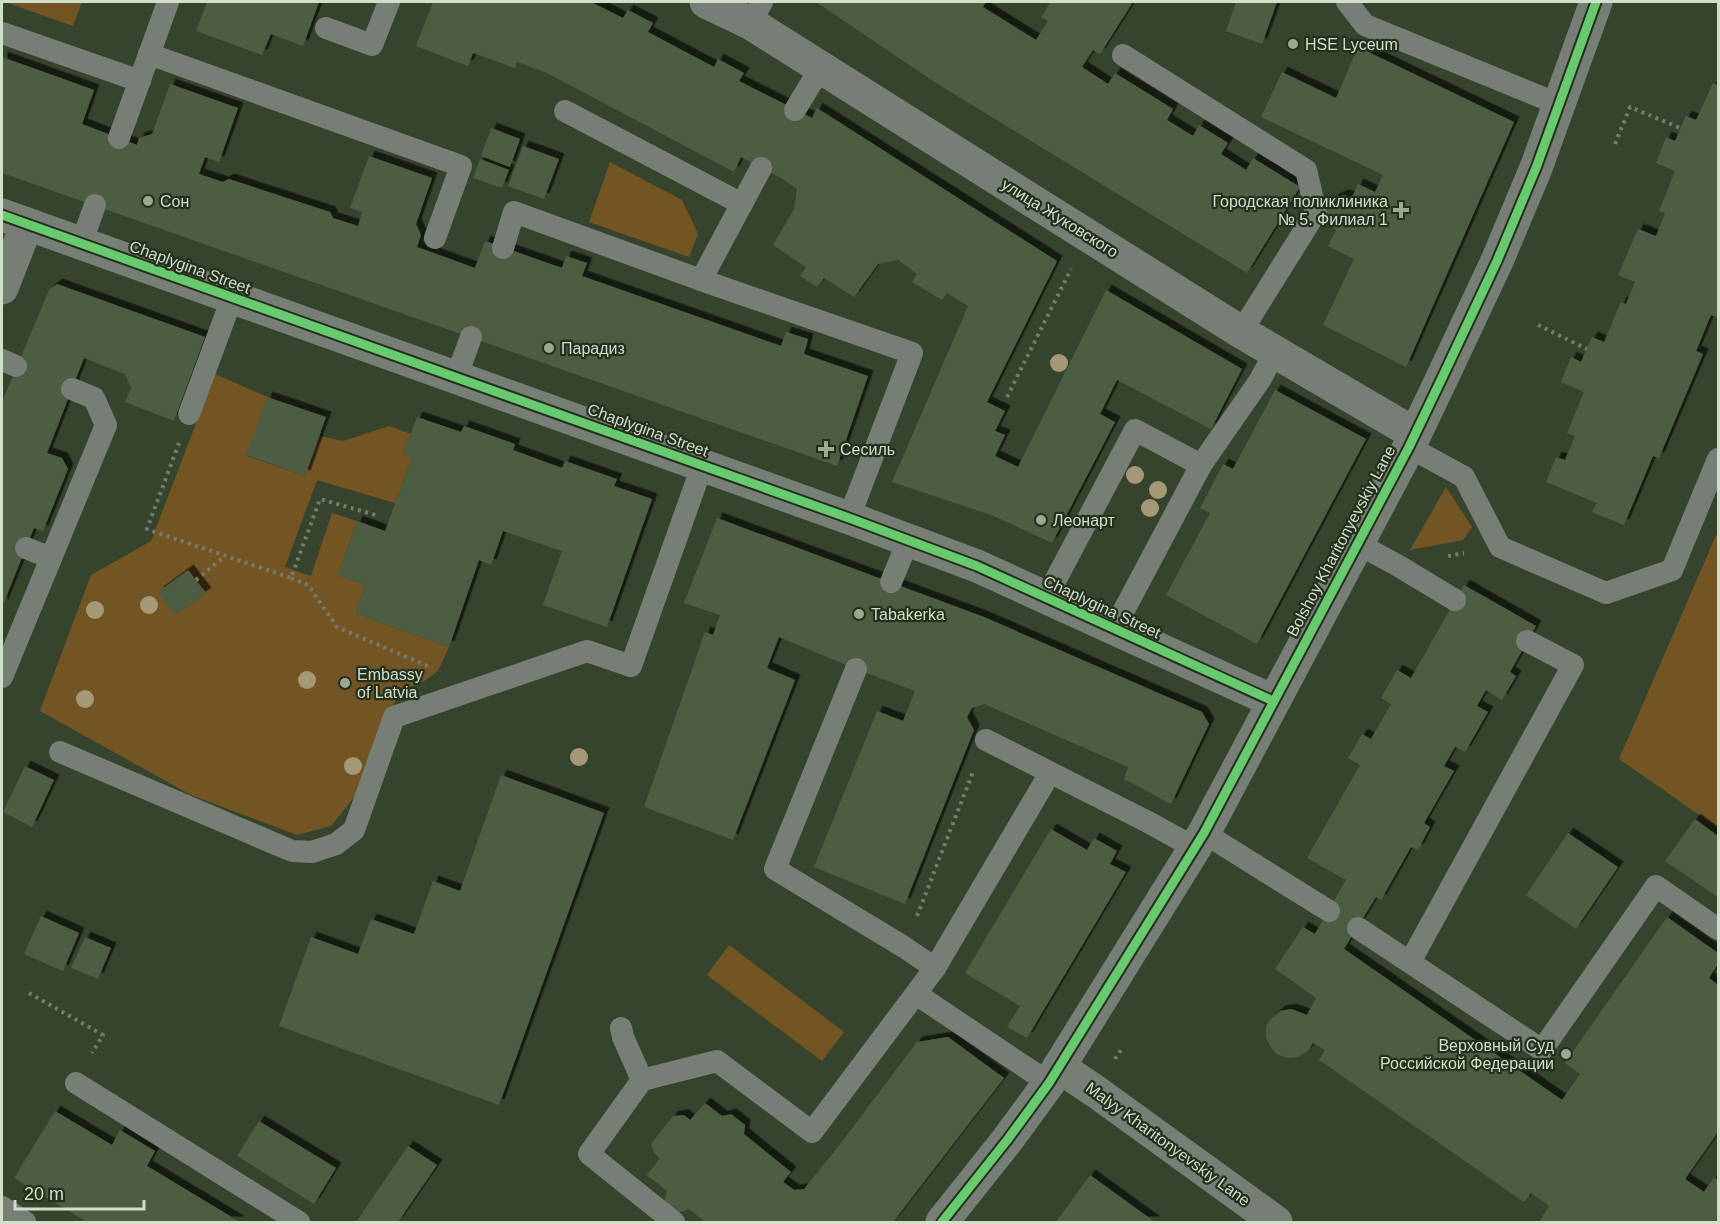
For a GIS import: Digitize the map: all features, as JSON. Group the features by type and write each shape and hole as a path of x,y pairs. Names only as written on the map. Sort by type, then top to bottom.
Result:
{"street":[{"name":"улица Жуковского","path":"706,2 756,12 821,68 1412,440"},
{"name":"Bolshoy Kharitonyevskiy Lane","path":"942,1222 1008,1139 1054,1075 1199,841 1412,440 1497,261 1536,168 1596,2"},
{"name":"Chaplygina Street","path":"14,219 849,518 976,566 1273,701"},
{"path":"2,288 14,219"},
{"name":"Malyy Kharitonyevskiy Lane","path":"1054,1075 1095,1091 1276,1222"}],"lane":[{"path":"119,138 168,2"},
{"path":"326,28 372,45 389,2"},
{"path":"1347,2 1365,25 1558,104"},
{"path":"2,33 140,81"},
{"path":"149,54 461,166 435,238"},
{"path":"1123,55 1306,170 1316,212 1241,332"},
{"path":"795,110 821,68"},
{"path":"565,111 742,204"},
{"path":"701,280 762,168"},
{"path":"81,244 95,205"},
{"path":"503,248 514,212 912,353 849,518"},
{"path":"189,414 232,298"},
{"path":"456,378 471,337"},
{"path":"1114,629 1201,465 1260,380 1275,352"},
{"path":"2,677 106,425 94,398 72,389"},
{"path":"1046,598 1135,430 1201,465"},
{"path":"1412,440 1464,477 1500,547 1606,593 1672,570 1719,459"},
{"path":"60,752 292,851 312,852 336,844 354,830 394,717 587,651 631,666 702,466"},
{"path":"891,582 908,541"},
{"path":"1358,544 1455,600"},
{"path":"26,548 51,558"},
{"path":"1410,962 1573,665 1527,641"},
{"path":"856,669 775,869 935,968"},
{"path":"986,740 1148,822 1199,841 1329,910"},
{"path":"674,1222 589,1154 642,1080 717,1061 812,1132 935,968 1050,773"},
{"path":"1358,928 1542,1050 1656,886 1719,928"},
{"path":"916,994 1054,1075"},
{"path":"621,1028 642,1080"},
{"path":"76,1083 299,1222"},
{"path":"2,1207 26,1222"}],"path":[{"path":"1615,144 1630,107 1680,128"},
{"path":"1008,397 1075,261"},
{"path":"1538,325 1587,349"},
{"path":"189,414 147,529 308,585 337,627 442,673 446,699"},
{"path":"291,578 320,498 379,516"},
{"path":"196,580 226,556"},
{"path":"904,947 986,740"},
{"path":"29,993 103,1035 76,1083"}],"shaded area":[{"path":"5,2 82,2 73,26"},
{"path":"610,162 682,200 698,234 689,257 589,222"},
{"path":"215,374 270,398 247,456 305,476 319,436 343,441 389,426 411,434 403,454 412,457 395,503 317,480 285,567 311,576 332,513 357,521 338,575 365,585 356,614 449,647 438,671 426,680 403,690 384,719 359,791 331,826 297,835 191,795 40,711 91,575 151,541","holes":["188,570 206,593 175,615 159,591"]},
{"path":"1446,487 1472,527 1463,540 1410,550"},
{"path":"1718,531 1718,828 1619,759"},
{"path":"729,945 844,1032 822,1061 707,975"}],"building":[{"path":"207,2 319,2 303,46 271,34 262,55 196,31"},
{"path":"433,2 591,2 623,18 628,10 653,23 648,32 714,67 718,59 744,73 739,81 812,118 817,108 1057,261 987,402 1005,411 995,431 1005,435 995,456 1018,467 1106,290 1242,369 1211,429 1117,380 1100,414 1115,422 1052,543 994,516 892,482 968,306 947,293 942,300 912,282 917,274 898,260 878,264 854,297 824,278 817,287 800,276 806,267 773,245 794,209 797,189 741,157 734,172 547,73 517,62 515,68 473,53 468,66 416,46"},
{"path":"816,2 986,2 983,7 1036,40 1048,21 1041,17 1051,2 1133,2 1100,54 1093,50 1082,67 1108,84 1115,73 1173,109 1167,120 1193,136 1199,125 1228,143 1221,154 1246,170 1253,158 1300,187 1247,273 936,83"},
{"path":"1236,2 1277,2 1262,44 1226,31"},
{"name":"Городская поликлиника № 5. Филиал 1","path":"1358,47 1514,122 1406,367 1323,325 1354,259 1328,246 1336,230 1329,224 1326,215 1328,206 1334,199 1343,195 1352,197 1358,184 1375,192 1383,175 1261,117 1282,72 1336,98"},
{"path":"2,57 94,90 82,124 137,145 139,138 152,134 170,84 238,108 219,162 205,157 199,174 223,182 229,179 330,212 333,218 358,226 362,212 350,208 369,156 432,178 416,224 421,235 417,247 475,268 485,241 562,268 566,256 587,263 582,276 781,346 786,332 808,339 804,354 868,376 837,466 2,173"},
{"path":"1713,83 1718,85 1718,318 1711,315 1696,351 1703,354 1659,458 1653,456 1624,525 1592,512 1597,503 1546,482 1556,457 1565,460 1575,436 1567,433 1584,392 1561,382 1571,357 1581,362 1592,337 1604,342 1621,302 1626,304 1635,282 1618,275 1638,229 1656,236 1665,213 1659,211 1675,171 1656,163 1666,137 1675,141 1686,116 1696,120"},
{"path":"491,128 520,139 510,167 481,156"},
{"path":"523,146 559,159 544,199 508,186"},
{"path":"480,159 509,170 502,188 473,178"},
{"path":"57,284 205,337 174,421 125,402 131,388 125,374 84,358 47,453 62,458 68,469 43,531 34,528 2,607 2,402 49,290"},
{"path":"1275,390 1366,439 1257,644 1166,595 1210,513 1200,508 1223,464 1233,469"},
{"path":"267,397 326,417 305,476 246,455"},
{"path":"417,417 461,432 464,426 515,444 513,450 562,468 565,461 617,479 614,486 652,499 607,627 543,605 562,551 503,531 491,565 479,560 449,647 356,614 365,585 338,575 357,521 385,531 412,457 403,454"},
{"path":"717,518 984,617 1202,712 1209,724 1171,804 1124,779 1128,767 984,704 972,708 967,717 974,730 905,904 814,867 877,711 903,721 915,691 779,637 767,668 795,680 733,840 644,807 705,632 713,635 720,615 684,603"},
{"path":"188,570 206,593 175,615 158,592"},
{"path":"1464,585 1536,626 1510,672 1516,676 1502,700 1486,690 1477,706 1488,712 1465,752 1455,747 1444,766 1454,771 1424,823 1430,827 1418,850 1411,847 1381,900 1376,897 1344,949 1562,1100 1580,1074 1565,1063 1667,917 1718,953 1718,964 1709,978 1718,985 1718,1132 1685,1179 1704,1192 1714,1177 1718,1180 1718,1222 1539,1222 1549,1206 1531,1193 1524,1202 1319,1060 1325,1050 1313,1043 1308,1051 1298,1057 1288,1058 1278,1055 1271,1048 1266,1037 1266,1026 1280,1011 1291,1009 1307,1015 1316,998 1275,969 1303,927 1315,934 1346,880 1307,858 1360,765 1348,758 1362,734 1371,739 1391,704 1381,698 1397,670 1411,678"},
{"path":"25,766 54,780 32,827 3,812"},
{"path":"501,775 604,813 499,1105 279,1026 311,937 358,954 371,919 414,934 433,881 460,891"},
{"path":"1695,819 1718,836 1718,897 1665,861"},
{"path":"1051,829 1087,850 1094,838 1117,851 1110,864 1126,872 1027,1038 1007,1027 1020,1006 965,973"},
{"path":"1568,833 1618,867 1576,929 1526,895"},
{"path":"41,916 79,933 63,971 24,954"},
{"path":"85,937 111,948 98,979 71,968"},
{"path":"948,1037 1004,1078 893,1222 705,1222 689,1209 678,1213 664,1201 667,1191 647,1175 660,1158 654,1153 651,1144 673,1116 684,1115 690,1120 705,1103 722,1116 731,1114 745,1125 744,1134 791,1172 783,1182 794,1190 804,1189 917,1042"},
{"path":"55,1111 112,1145 120,1130 155,1151 147,1166 240,1222 87,1222 14,1178"},
{"path":"259,1121 336,1168 314,1204 237,1156"},
{"path":"408,1146 437,1165 398,1222 356,1222"},
{"path":"1090,1175 1155,1222 1056,1222"}],"cycle path":[{"path":"942,1222 1049,1083 1204,833 1409,447 1442,378 1497,261 1536,168 1596,2"},
{"path":"2,215 849,518 977,566 1273,701"}],"place":[{"name":"HSE Lyceum","path":"1293,44"},
{"name":"Сон","path":"148,201"},
{"name":"Городская поликлиника № 5. Филиал 1","path":"1401,210"},
{"name":"Парадиз","path":"549,348"},
{"name":"Сесиль","path":"826,449"},
{"name":"Леонарт","path":"1041,520"},
{"name":"Tabakerka","path":"859,614"},
{"name":"Embassy of Latvia","path":"345,683"},
{"name":"Верховный Суд Российской Федерации","path":"1566,1054"}]}
